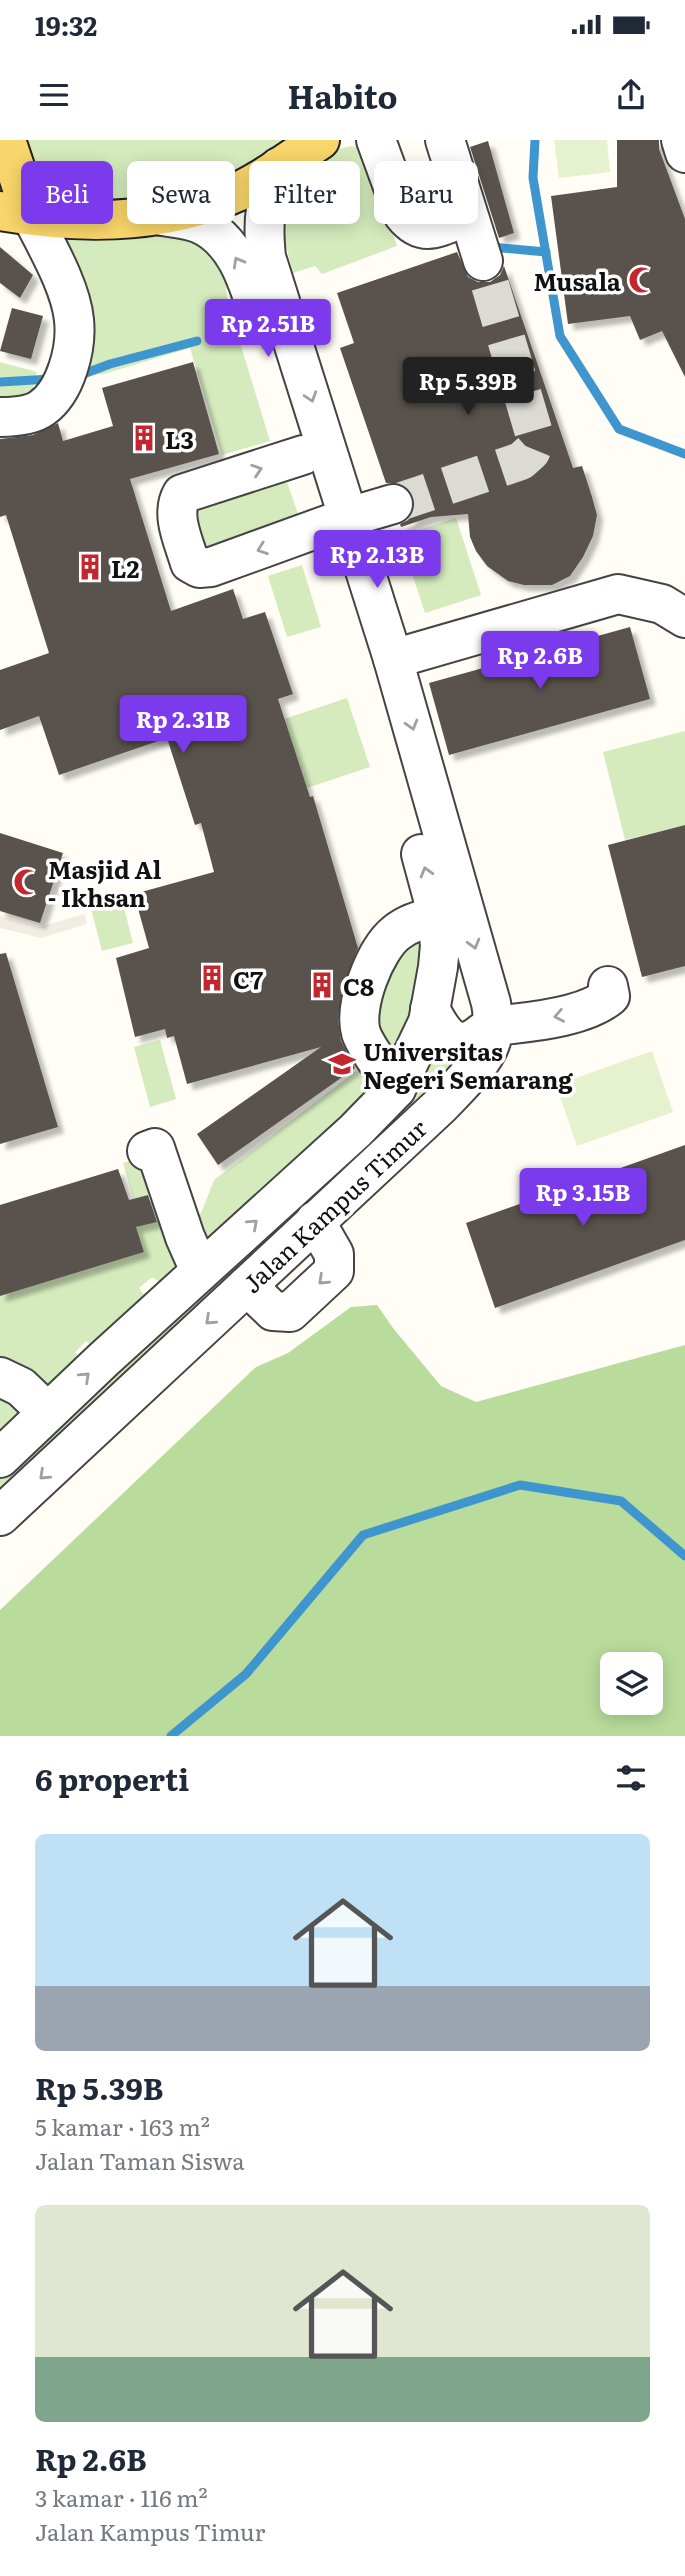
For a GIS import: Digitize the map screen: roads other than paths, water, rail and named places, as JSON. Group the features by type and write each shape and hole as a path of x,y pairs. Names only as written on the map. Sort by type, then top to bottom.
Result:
{"main road":[{"path":"6,140 15,213 82,218 127,217"},
{"path":"288,161 320,140"}],"street":[{"path":"376,140 384,161"},
{"path":"445,140 451,161"},
{"path":"681,140 685,153"},
{"path":"0,417 13,417 41,410 64,376 72,352 74,319 60,271 15,213"},
{"path":"199,224 217,234 232,252 246,278 303,455 345,531"},
{"path":"263,224 267,257 345,531 393,659 491,1003 494,1025"},
{"path":"412,224 431,230 446,224"},
{"path":"471,224 484,261"},
{"path":"303,455 181,494 175,512 190,563 199,568 211,567 345,531 393,504"},
{"name":"Jalan Kampus Timur","path":"0,1458 355,1131 396,1089 428,1022 440,945 437,917 360,638 345,531"},
{"path":"393,659 618,594 662,604 685,618"},
{"path":"396,1089 361,1034 361,998 376,961 394,934 412,923 437,917"},
{"path":"430,1009 447,1034 456,1041 465,1042 476,1038 494,1025 511,1025 586,1011 610,996 608,986"},
{"name":"Jalan Kampus Timur","path":"0,1516 448,1097 484,1054 491,1043 494,1025"},
{"path":"147,1151 155,1148 185,1237 200,1271"},
{"path":"0,1377 21,1387 47,1412"}],"waterway":[{"path":"535,140 533,178 560,336 619,429 685,454"},
{"path":"492,247 546,252"},
{"path":"78,376 110,364 197,341"},
{"path":"0,382 51,379"},
{"path":"171,1736 246,1674 363,1535 520,1485 621,1501 685,1556"}],"tunnel":[{"path":"393,504 521,461 531,452 536,440 483,261"}],"place":[{"name":"Musala","path":"642,280"},
{"name":"L3","path":"144,438"},
{"name":"L2","path":"90,567"},
{"name":"Masjid Al - Ikhsan","path":"27,882"},
{"name":"C7","path":"212,978"},
{"name":"C8","path":"322,985"},
{"name":"Universitas Negeri Semarang","path":"342,1064"}]}
